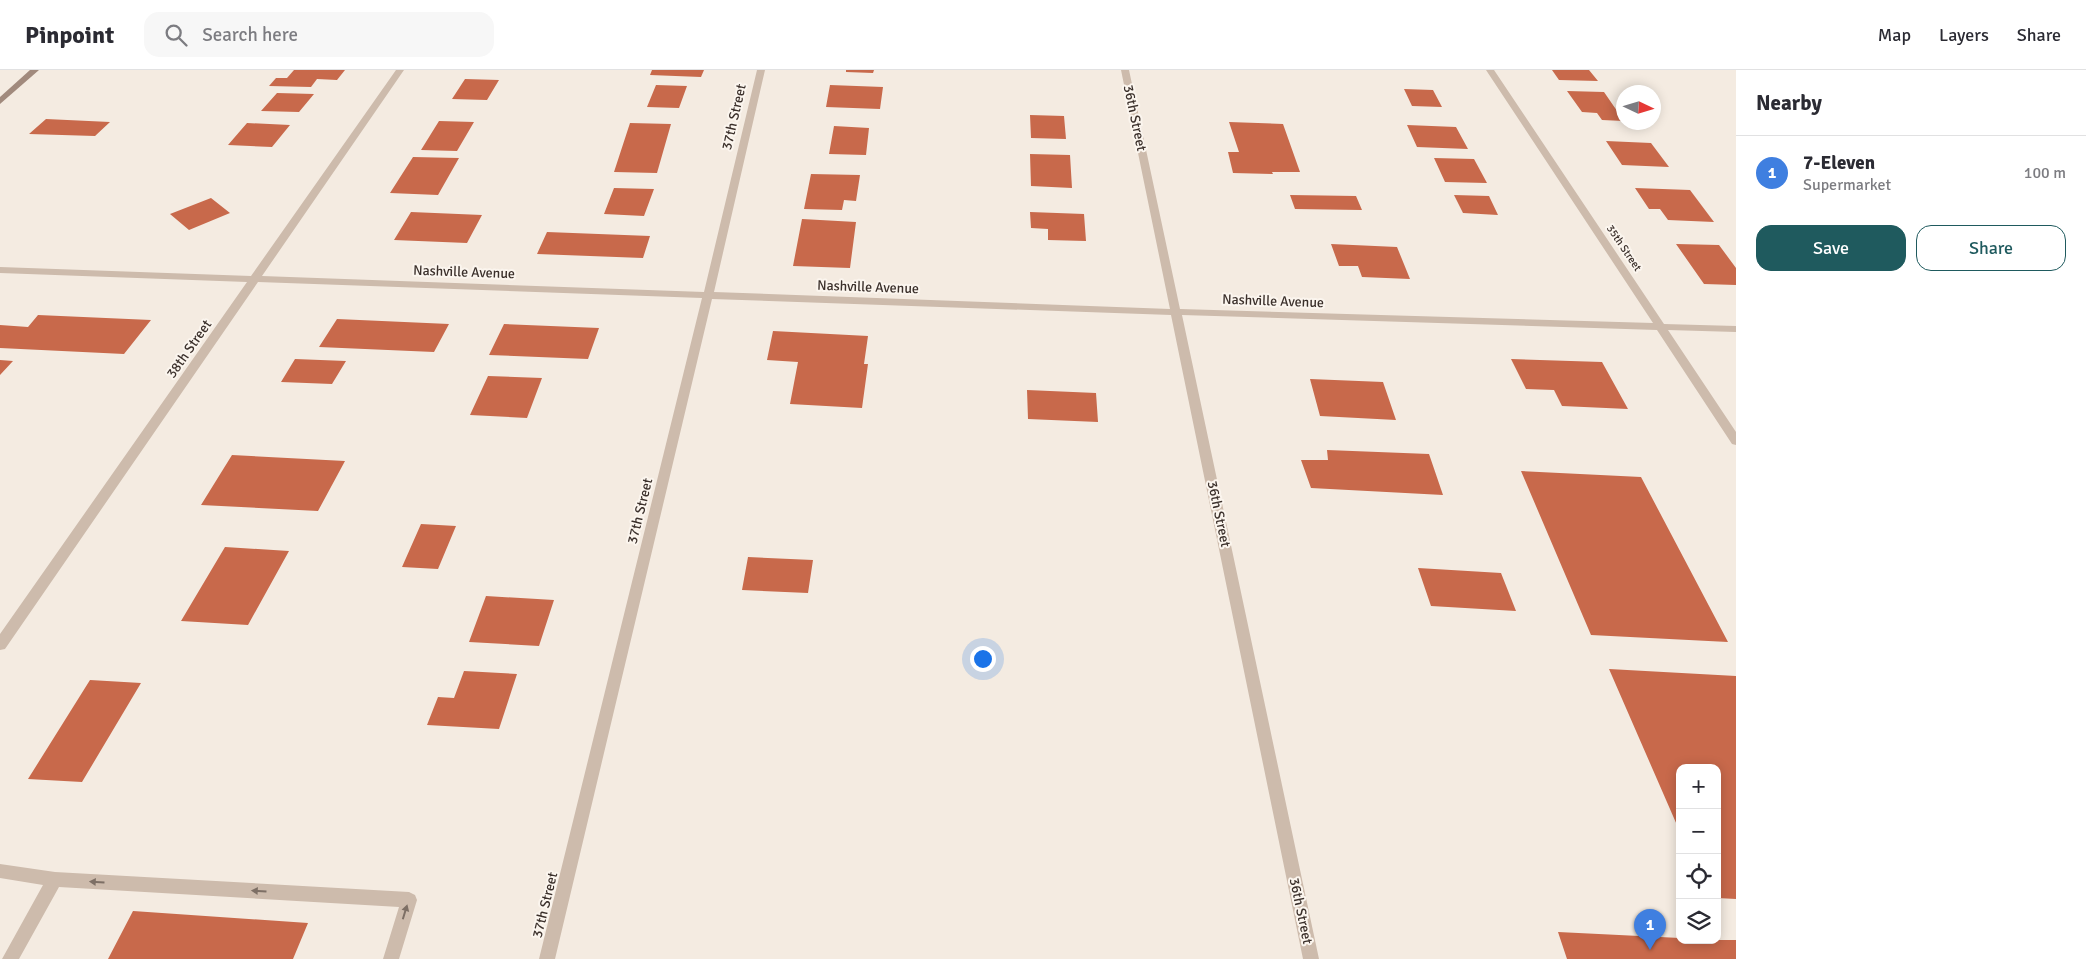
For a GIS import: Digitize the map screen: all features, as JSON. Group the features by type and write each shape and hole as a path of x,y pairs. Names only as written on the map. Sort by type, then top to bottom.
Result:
{"street":[{"path":"0,101 35,70"},
{"name":"38th Street","path":"0,645 400,70"},
{"name":"37th Street","path":"547,959 761,70"},
{"name":"36th Street","path":"1125,70 1311,959"},
{"name":"35th Street","path":"1490,70 1736,440"},
{"name":"Nashville Avenue","path":"0,270 1176,312 1736,329"},
{"path":"0,871 55,879 409,900 390,959"},
{"path":"10,959 55,879"}],"building":[{"path":"294,70 345,70 337,80 317,79 311,87 269,86 276,78 287,78"},
{"path":"652,70 704,70 701,77 650,75"},
{"path":"846,70 874,70 873,73 846,72"},
{"path":"1552,70 1589,70 1598,81 1559,80"},
{"path":"465,79 499,80 487,100 452,99"},
{"path":"656,85 687,86 679,108 647,107"},
{"path":"830,85 883,87 880,109 826,107"},
{"path":"1404,89 1433,90 1442,107 1412,106"},
{"path":"1567,91 1604,92 1616,109 1616,121 1602,120 1597,113 1582,112"},
{"path":"277,93 314,94 299,112 261,111"},
{"path":"1030,115 1064,116 1066,139 1031,138"},
{"path":"46,119 110,122 95,136 29,134"},
{"path":"439,121 474,122 457,151 421,150"},
{"path":"1229,122 1283,124 1300,172 1272,172 1273,174 1233,173 1228,152 1239,152"},
{"path":"247,123 290,125 272,147 228,145"},
{"path":"630,123 671,124 657,173 614,172"},
{"path":"1407,125 1456,127 1468,149 1417,147"},
{"path":"834,126 869,128 866,155 829,154"},
{"path":"1606,141 1651,143 1669,167 1622,165"},
{"path":"1030,154 1070,155 1072,188 1031,186"},
{"path":"413,157 459,158 438,195 390,193"},
{"path":"1434,158 1474,159 1487,183 1445,182"},
{"path":"811,174 860,175 856,201 844,200 842,210 804,209"},
{"path":"614,188 654,189 644,216 604,214"},
{"path":"1635,188 1690,190 1714,222 1668,220 1660,209 1649,209"},
{"path":"1290,195 1356,196 1362,210 1295,209"},
{"path":"1454,195 1489,196 1498,215 1463,213"},
{"path":"211,198 230,213 189,230 170,214"},
{"path":"411,212 482,215 467,243 394,240"},
{"path":"1030,212 1084,214 1086,241 1048,240 1048,229 1031,228"},
{"path":"802,219 856,222 850,268 793,266"},
{"path":"547,232 650,236 643,258 537,254"},
{"path":"1331,244 1397,247 1410,279 1362,277 1358,266 1339,266"},
{"path":"1676,244 1719,245 1736,268 1736,285 1704,284"},
{"path":"38,315 151,320 124,354 0,348 0,325 28,327"},
{"path":"337,319 449,324 434,352 319,347"},
{"path":"504,324 599,328 588,359 489,355"},
{"path":"773,331 868,336 864,364 868,364 862,408 790,404 798,362 767,360"},
{"path":"295,359 346,361 332,384 281,382"},
{"path":"1511,359 1602,362 1628,409 1562,406 1554,390 1526,389"},
{"path":"0,360 13,361 0,375"},
{"path":"488,376 542,378 527,418 470,415"},
{"path":"1310,379 1383,382 1396,420 1320,416"},
{"path":"1027,390 1096,393 1098,422 1028,419"},
{"path":"1327,450 1429,454 1443,495 1311,488 1301,460 1328,460"},
{"path":"232,455 345,461 318,511 201,505"},
{"path":"1521,471 1641,477 1728,642 1591,635"},
{"path":"421,524 456,526 438,569 402,567"},
{"path":"225,547 289,551 248,625 181,621"},
{"path":"748,557 813,560 808,593 742,590"},
{"path":"1418,568 1501,573 1516,611 1431,606"},
{"path":"486,596 554,600 539,646 469,642"},
{"path":"1609,669 1736,676 1736,899 1721,898 1721,764 1676,764 1676,823"},
{"path":"464,671 517,674 499,729 427,725 438,697 454,698"},
{"path":"90,680 141,683 82,782 28,779"},
{"path":"133,911 308,923 293,959 108,959"},
{"path":"1558,932 1676,938 1676,944 1721,944 1721,940 1736,940 1736,959 1567,959"}],"place":[{"name":"7-Eleven","path":"1650,950"}]}
